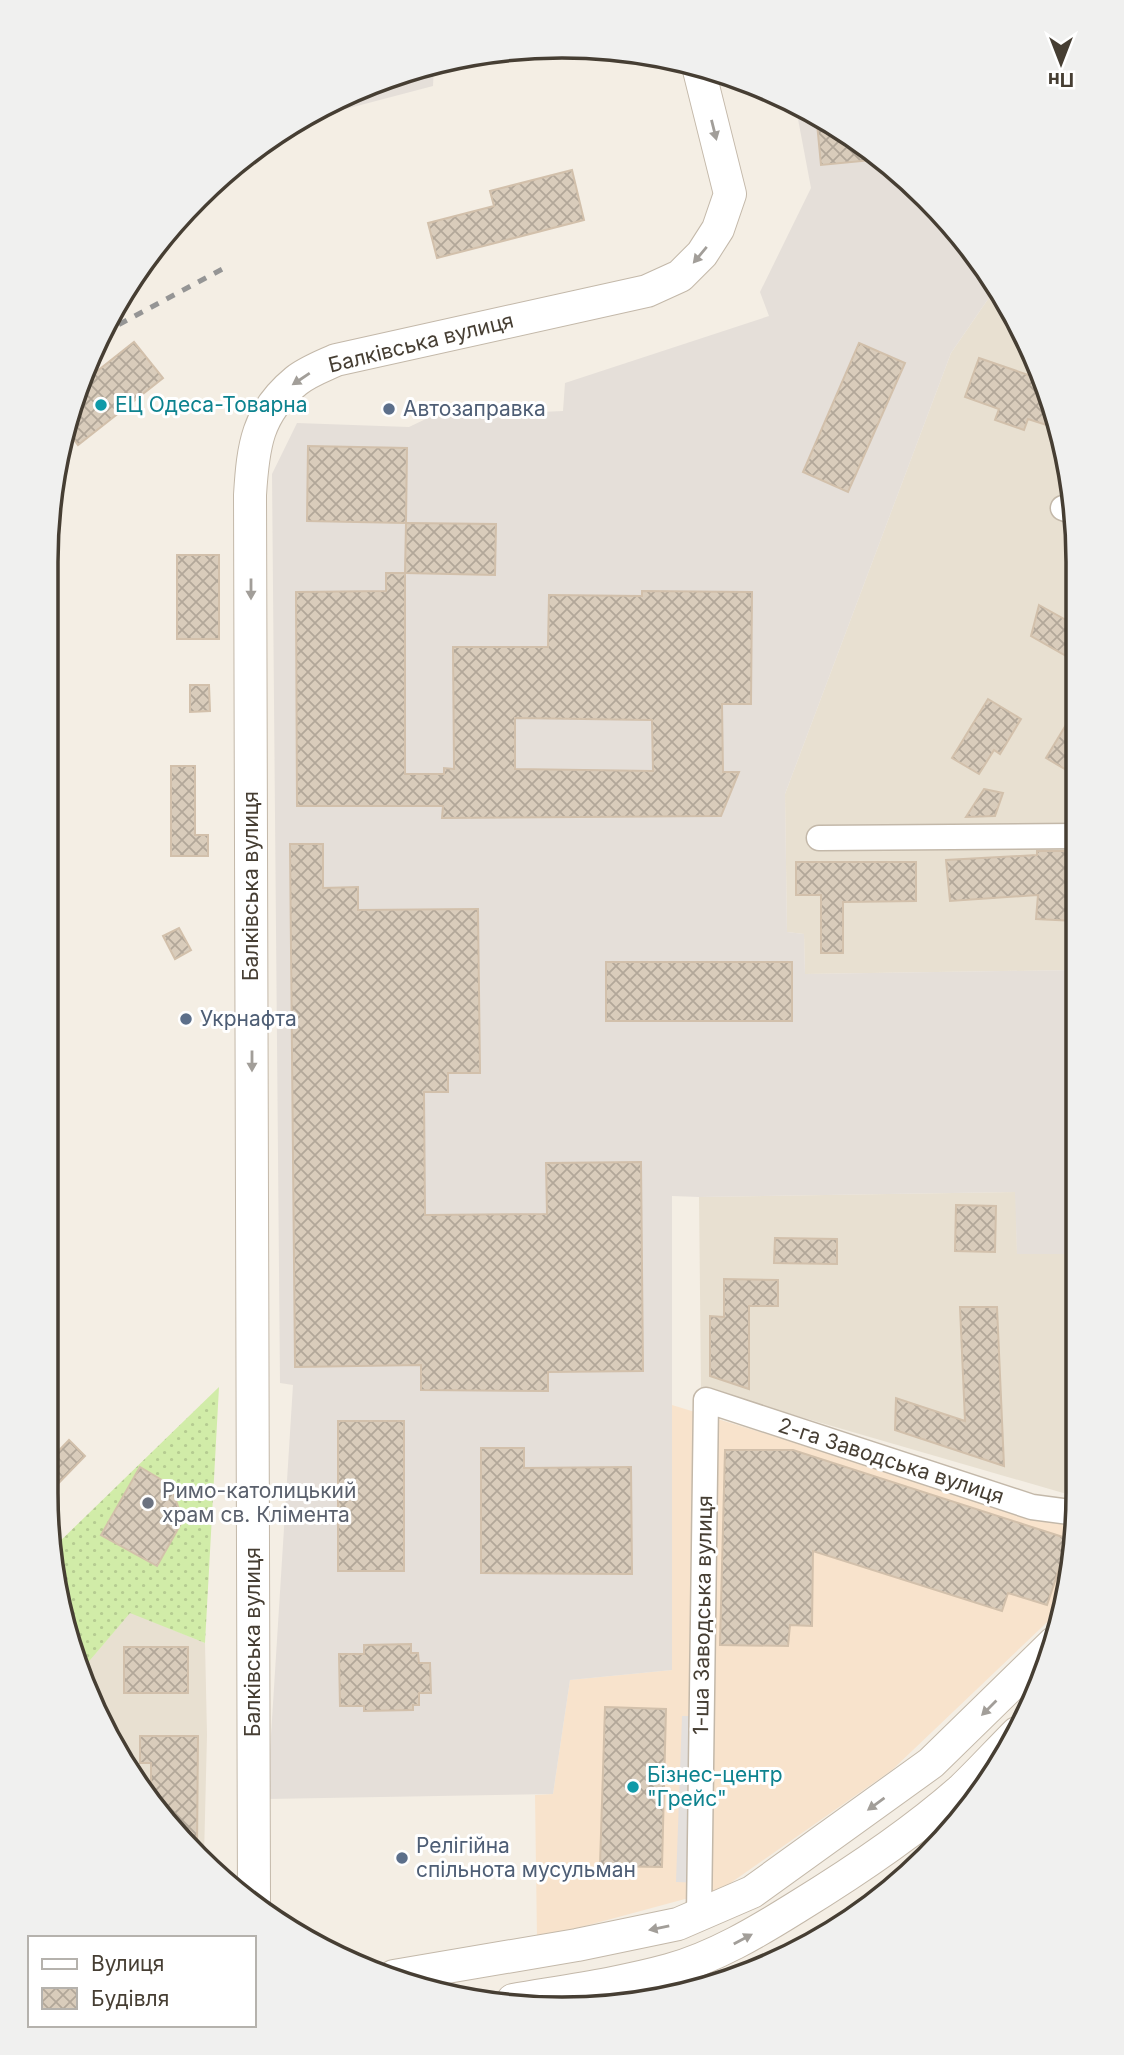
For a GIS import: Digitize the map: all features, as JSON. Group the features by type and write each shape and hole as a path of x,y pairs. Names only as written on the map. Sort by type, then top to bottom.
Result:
{"street":[{"name":"Балківська вулиця","path":"254,1892 250,508 253,451 268,410 298,379 336,360 647,291 680,276 702,254 718,229 730,194 701,78"},
{"path":"818,838 1066,836"},
{"name":"2-га Заводська вулиця","path":"706,1399 1032,1507 1065,1511"},
{"name":"1-ша Заводська вулиця","path":"699,1915 706,1399"},
{"path":"410,1973 577,1945 678,1924 752,1892 931,1763 1038,1659"},
{"path":"535,1996 671,1969 729,1946 835,1884 978,1777"}],"shaded area":[{"path":"433,74 433,86 336,111 369,96"},
{"path":"798,119 814,125 869,162 919,205 962,255 990,296 951,353 785,794 787,932 804,934 805,974 1066,970 1066,1254 1017,1254 1015,1192 672,1196 672,1670 570,1680 553,1794 267,1799 293,1385 280,1383 272,474 297,423 409,427 430,417 563,411 565,383 769,316 760,292 811,188"},
{"path":"990,296 1028,369 1057,464 1066,562 1066,970 805,974 804,934 787,932 785,794 951,353"},
{"path":"1016,1192 1017,1254 1066,1254 1066,1494 701,1388 699,1197"},
{"path":"672,1405 1065,1525 1057,1591 1050,1619 892,1770 722,1889 537,1939 535,1795 553,1794 570,1680 672,1670"},
{"path":"130,1612 205,1643 207,1735 204,1849 162,1800 125,1745 88,1663"},
{"path":"682,1716 710,1716 704,1883 676,1882"}],"green space":[{"path":"219,1387 205,1643 130,1613 88,1663 67,1591 60,1541"}],"building":[{"path":"817,127 867,160 821,165"},
{"path":"572,170 584,220 437,258 428,223 494,206 490,191"},
{"name":"ЕЦ Одеса-Товарна","path":"134,342 163,378 78,445 73,438 95,373"},
{"path":"859,343 905,363 848,492 803,472"},
{"path":"979,358 1030,376 1047,425 1028,419 1024,430 995,420 999,409 965,397"},
{"path":"308,446 407,448 406,523 307,521"},
{"path":"406,523 496,524 495,575 405,573"},
{"path":"177,555 219,555 219,639 177,639"},
{"path":"386,573 405,573 405,774 444,774 444,768 454,769 453,647 548,647 549,595 642,596 642,591 752,592 751,704 722,704 723,772 739,772 721,816 442,818 443,806 297,806 296,592 386,591","holes":["515,718 652,720 653,771 515,769"]},
{"path":"1039,605 1066,620 1066,656 1031,636"},
{"path":"190,685 209,685 210,711 190,712"},
{"path":"988,699 1021,719 1000,754 994,750 979,774 952,758"},
{"path":"1066,725 1066,770 1046,758"},
{"path":"171,766 195,766 195,835 208,835 208,856 171,856"},
{"path":"984,789 1003,793 995,816 966,817"},
{"path":"290,844 323,844 323,888 358,887 358,910 478,909 480,1073 448,1073 448,1092 424,1092 425,1215 547,1214 546,1163 641,1162 643,1371 548,1372 548,1391 421,1390 421,1365 295,1367"},
{"path":"1037,851 1066,851 1066,921 1036,919 1038,895 950,901 946,860 1037,855"},
{"path":"796,862 916,862 916,901 843,902 843,953 821,953 821,895 796,895"},
{"path":"179,928 191,950 175,959 163,936"},
{"path":"606,962 792,962 792,1021 606,1021"},
{"path":"956,1205 996,1206 995,1252 955,1251"},
{"path":"775,1238 837,1239 837,1264 774,1263"},
{"path":"724,1279 778,1280 778,1306 749,1306 749,1389 710,1376 710,1316 724,1317"},
{"path":"960,1307 997,1307 1004,1466 895,1430 896,1398 965,1421"},
{"path":"338,1421 404,1421 404,1571 338,1571"},
{"path":"69,1440 85,1456 58,1484 58,1451"},
{"path":"481,1448 524,1448 524,1468 631,1467 632,1574 481,1573"},
{"path":"725,1450 793,1450 1064,1537 1062,1561 1047,1605 1008,1593 1002,1611 813,1551 812,1626 790,1625 788,1646 720,1645"},
{"name":"Римо-католицький храм св. Клімента","path":"140,1467 170,1485 183,1520 157,1566 101,1535"},
{"path":"411,1644 411,1653 418,1653 419,1663 430,1663 431,1693 419,1693 419,1705 413,1705 413,1710 364,1711 364,1706 340,1706 339,1654 364,1654 364,1645"},
{"path":"124,1647 188,1647 188,1693 124,1693"},
{"name":"Бізнес-центр \"Грейс\"","path":"605,1707 666,1709 662,1867 600,1866"},
{"path":"140,1736 198,1736 197,1841 151,1784 151,1763 140,1763"}],"railway":[{"path":"117,326 228,266"}],"place":[{"name":"ЕЦ Одеса-Товарна","path":"101,405"},
{"name":"Автозаправка","path":"389,409"},
{"name":"Укрнафта","path":"186,1019"},
{"name":"Римо-католицький храм св. Клімента","path":"148,1503"},
{"name":"Бізнес-центр \"Грейс\"","path":"633,1787"},
{"name":"Релігійна спільнота мусульман","path":"402,1858"}]}
